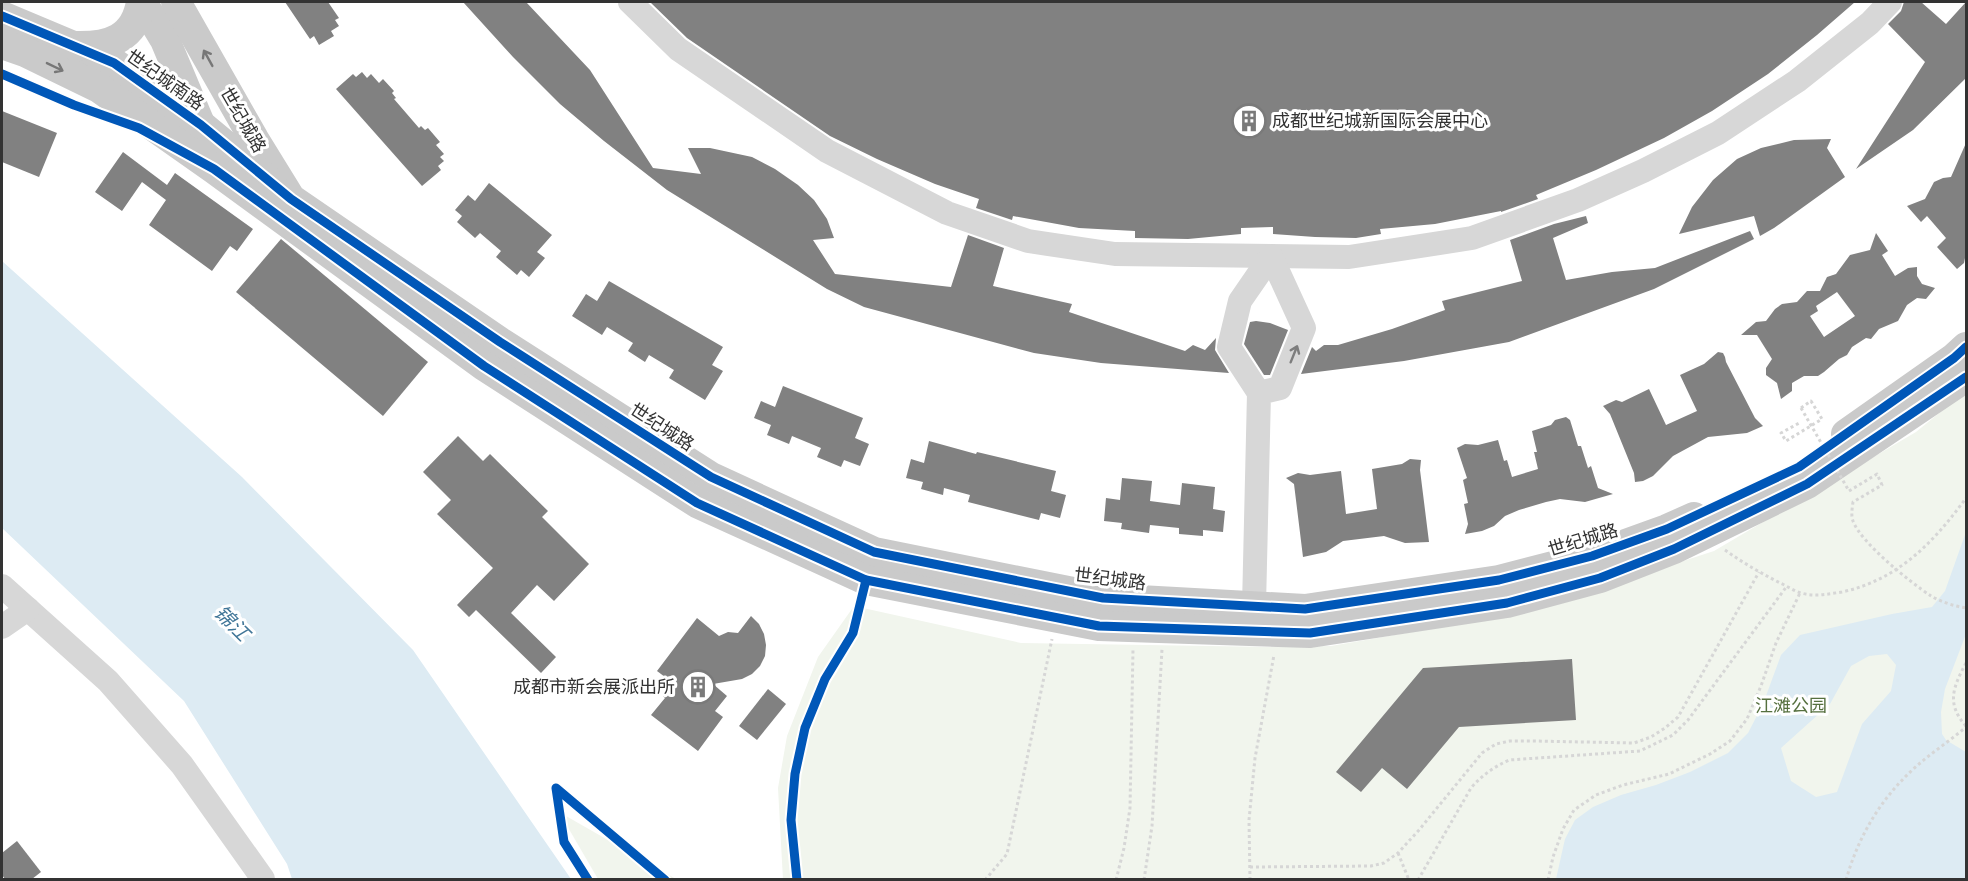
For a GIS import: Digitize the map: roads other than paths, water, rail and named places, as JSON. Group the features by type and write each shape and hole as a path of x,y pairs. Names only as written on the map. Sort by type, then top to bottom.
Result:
{"main road":[{"path":"72,46 96,46 109,43 121,36 135,22 141,2"},
{"name":"世纪城路","path":"141,2 165,40 201,125 214,169"},
{"name":"世纪城路","path":"176,2 291,199 500,342 711,477 874,552 1102,598 1305,609 1499,580 1592,556 1668,529 1799,467 1966,347"},
{"name":"世纪城南路","path":"2,16 114,63 201,125 291,199"},
{"path":"2,44 25,52 99,88 484,366 697,503 866,580 1099,626 1310,633 1508,603 1600,578 1674,549 1807,484 1966,377"}],"street":[{"path":"630,2 678,49 827,151 947,213 1028,241 1115,254 1349,257 1472,238 1578,200 1643,171 1718,134 1797,81 1870,23 1890,2"},
{"path":"1259,393 1280,388 1304,328 1271,256"},
{"path":"1254,606 1259,393 1229,347 1240,301 1271,256"},
{"path":"2,586 108,681 182,765 263,879"},
{"path":"2,627 28,609"}],"water":[{"name":"锦江","path":"2,261 242,477 413,650 571,879 292,879 287,864 184,701 2,528"},
{"path":"1966,532 1966,634 1945,689 1941,712 1942,734 1946,740 1966,752 1966,879 1556,879 1565,839 1575,820 1593,807 1690,772 1728,753 1748,733 1763,704 1781,655 1800,635 1932,607 1945,591","holes":["1887,654 1896,665 1891,691 1862,724 1837,792 1816,797 1791,781 1781,748 1830,704 1851,666 1869,656"]}],"place":[{"name":"成都世纪城新国际会展中心","path":"1249,121"},
{"name":"成都市新会展派出所","path":"698,687"}],"park label":[{"name":"江滩公园","path":"1791,706"}]}
